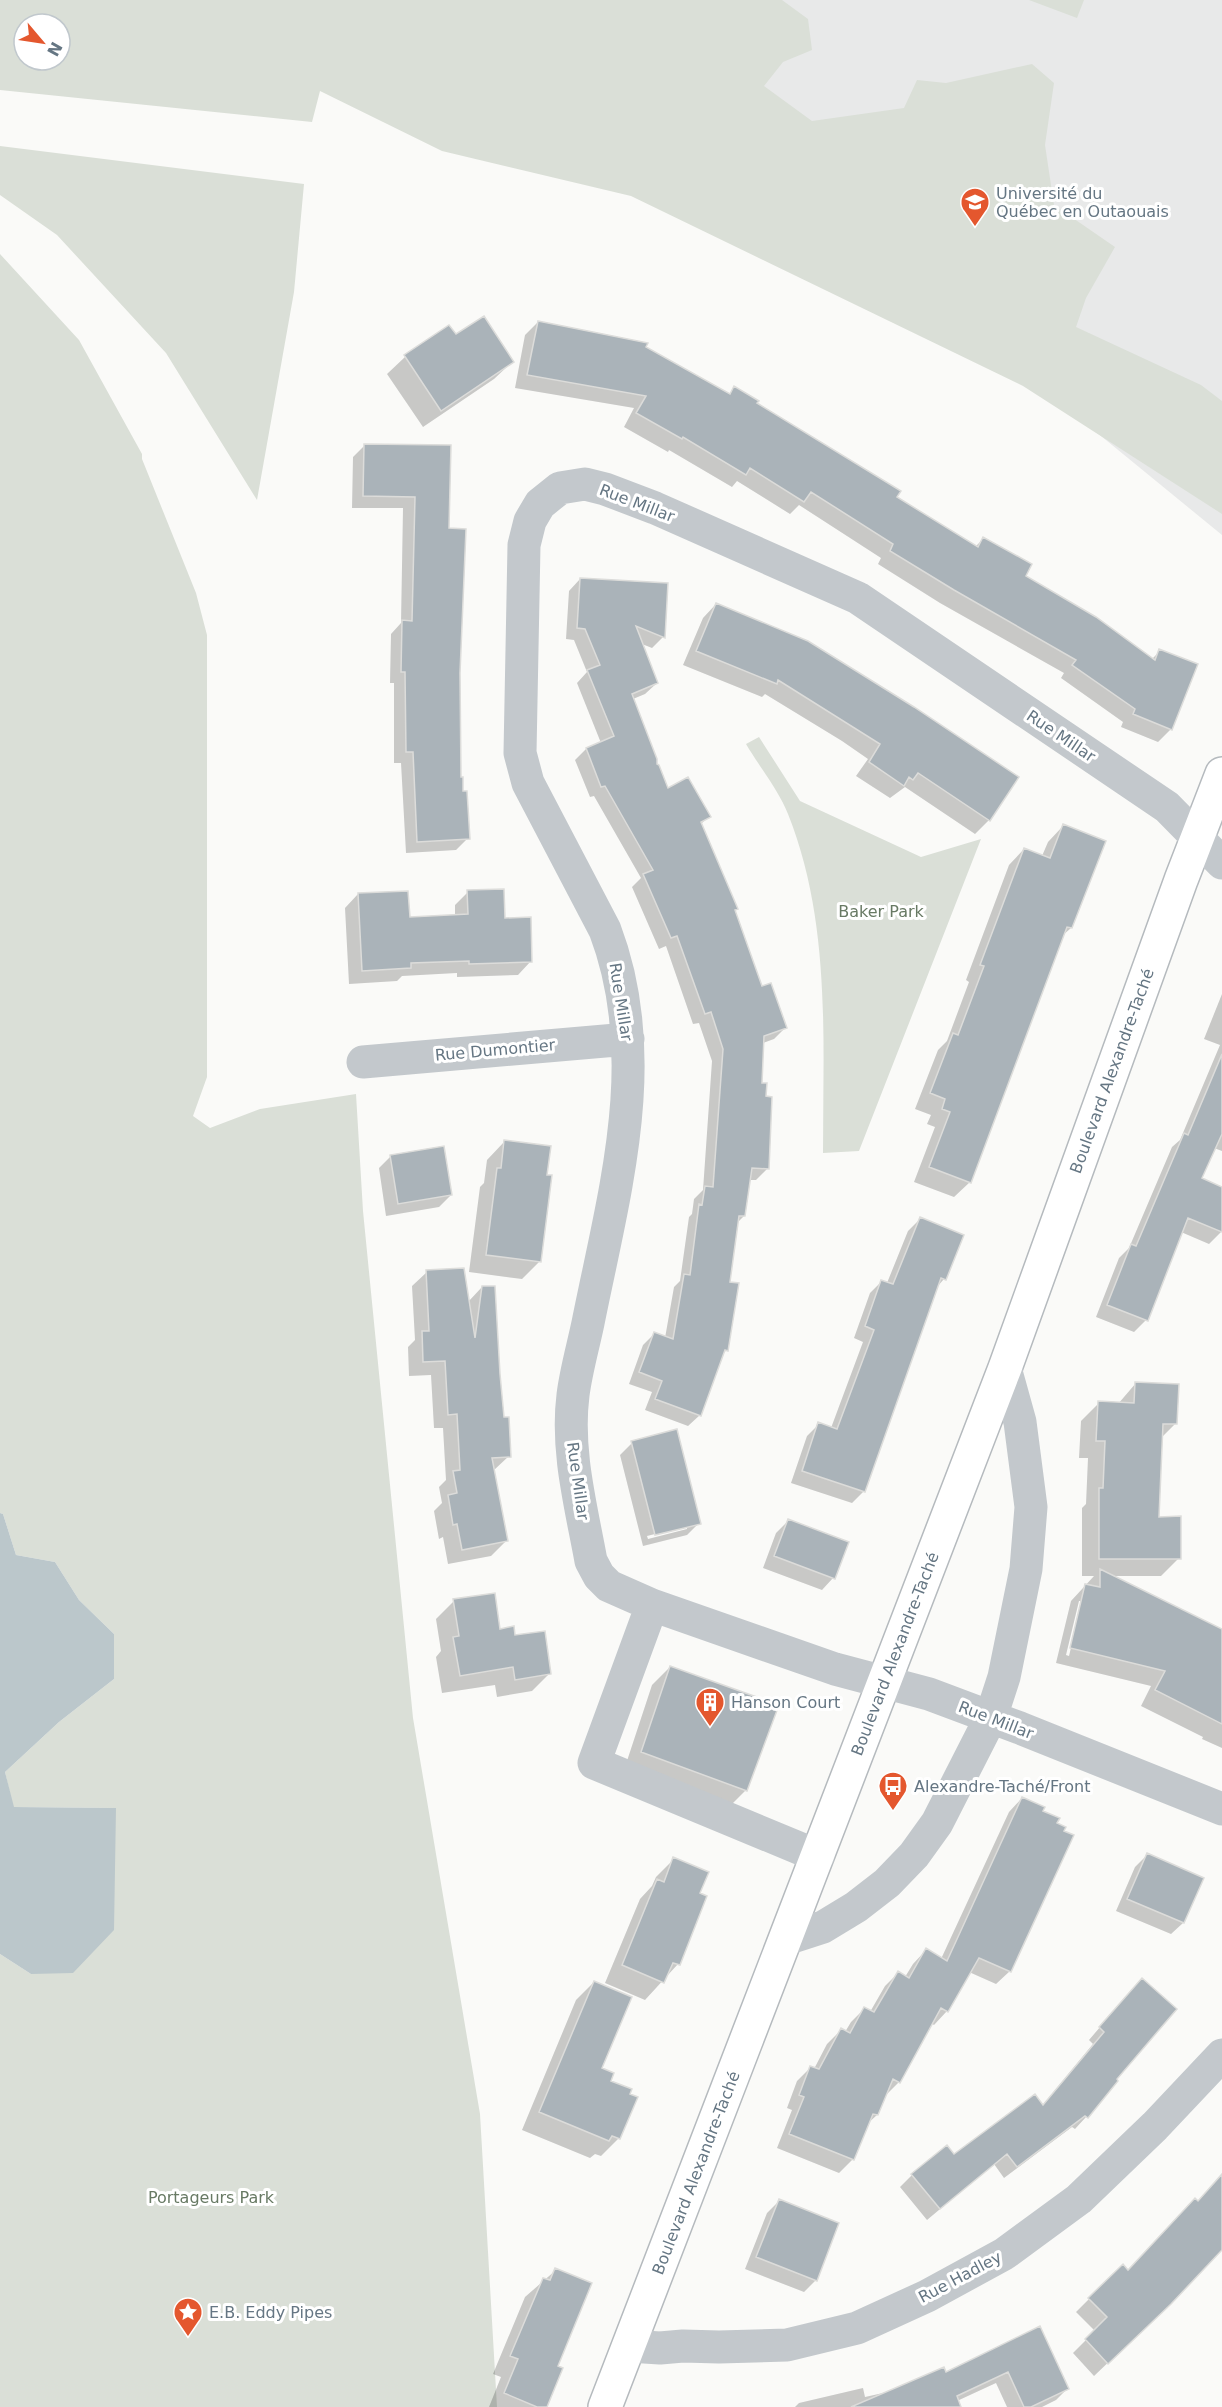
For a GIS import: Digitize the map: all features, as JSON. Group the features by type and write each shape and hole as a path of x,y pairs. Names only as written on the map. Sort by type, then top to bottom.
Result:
{"main road":[{"name":"Boulevard Alexandre-Taché","path":"605,2407 1005,1368 1222,774"}],"street":[{"name":"Rue Millar","path":"1198,837 1167,807 858,598 655,508 585,484 560,488 540,504 530,521 524,545 520,753 528,783 605,930 614,953 621,979 630,1070 628,1103 615,1189 573,1395 571,1453 591,1561 609,1586 652,1605 835,1669 925,1693 1222,1809"},
{"path":"1198,837 1222,863"},
{"name":"Rue Dumontier","path":"363,1062 628,1039"},
{"path":"786,1939 823,1927 856,1907 886,1883 914,1855 938,1823 991,1717 1004,1677 1026,1569 1031,1507 1020,1422 1005,1368"},
{"path":"652,1605 594,1762 818,1856"},
{"name":"Rue Hadley","path":"628,2346 660,2348 787,2346 857,2328 927,2296 1004,2254 1079,2199 1155,2127 1222,2055"}],"shaded area":[{"name":"Université du Québec en Outaouais","path":"337,0 1222,0 1222,535 1024,373"},
{"path":"0,1513 3,1514 16,1555 55,1562 79,1600 114,1634 114,1679 59,1722 5,1772 14,1807 116,1808 114,1930 73,1973 31,1974 0,1954"}],"green space":[{"name":"Université du Québec en Outaouais","path":"0,0 782,0 808,19 812,50 783,62 764,86 812,121 904,108 917,80 946,83 1032,64 1054,83 1045,145 1054,205 1115,247 1086,298 1076,327 1201,385 1222,401 1222,514 1023,386 631,196 442,151 320,91 312,122 0,90"},
{"path":"1029,0 1084,0 1077,18"},
{"path":"0,146 304,184 294,292 257,500 166,353 57,235 0,195"},
{"name":"Portageurs Park","path":"0,254 79,340 142,454 142,459 196,593 207,635 207,1077 193,1116 210,1128 260,1109 356,1094 363,1211 413,1718 480,2114 497,2407 0,2407 0,1954 31,1974 116,1808 13,1807 5,1772 59,1722 114,1679 114,1634 79,1600 55,1562 16,1555 3,1514 0,1513"},
{"name":"Baker Park","path":"759,737 800,801 921,857 981,839 859,1151 823,1153 822,981 812,896 802,855 788,814 746,744"}],"building":[{"path":"484,316 514,362 441,411 404,355 449,325 456,334"},
{"path":"538,321 648,343 646,347 730,394 734,386 759,401 757,403 901,491 897,497 978,547 983,537 1032,564 1026,576 1096,617 1155,660 1159,649 1198,664 1172,730 1133,714 1135,709 1072,665 1076,660 890,551 893,544 811,492 804,502 750,468 746,475 683,437 682,439 636,413 646,396 527,375"},
{"path":"364,444 451,445 449,528 466,529 460,673 461,777 463,777 463,791 467,791 470,839 417,842 413,752 406,752 405,672 401,672 402,620 412,621 415,497 363,496"},
{"path":"580,578 668,583 665,638 636,626 658,683 632,694 668,788 688,777 711,817 701,822 738,909 735,910 762,986 771,983 787,1028 764,1036 762,1083 767,1083 766,1096 772,1097 769,1169 752,1168 745,1216 739,1216 730,1282 739,1283 728,1351 725,1350 701,1416 655,1399 662,1381 639,1372 654,1332 673,1339 684,1274 690,1275 699,1204 702,1205 705,1186 713,1187 723,1049 711,1012 705,1014 677,936 671,938 643,874 653,870 605,786 601,787 586,748 614,736 587,670 600,665 585,629 577,628"},
{"path":"716,603 808,641 914,707 1019,777 990,821 918,773 913,780 909,777 904,786 869,762 880,744 778,680 777,684 696,651"},
{"path":"1063,824 1106,841 1072,928 1067,927 971,1183 929,1167 950,1112 942,1109 945,1099 930,1093 953,1033 958,1035 984,966 980,965 1024,848 1050,858"},
{"path":"504,889 505,918 531,917 532,962 411,963 411,968 362,971 358,893 408,891 410,917 468,914 467,890"},
{"path":"1222,1054 1222,1134 1202,1178 1222,1187 1222,1232 1188,1218 1148,1321 1107,1305 1131,1244 1136,1246 1184,1133 1188,1135"},
{"path":"504,1140 551,1146 547,1175 552,1175 541,1262 486,1255 497,1168 501,1168"},
{"path":"444,1146 452,1195 398,1204 390,1155"},
{"path":"920,1217 964,1235 946,1280 941,1278 865,1492 802,1471 818,1422 837,1429 874,1330 865,1326 881,1280 893,1284"},
{"path":"464,1268 475,1338 482,1286 495,1286 504,1417 509,1417 511,1457 492,1458 508,1541 462,1550 457,1524 453,1525 448,1495 457,1493 453,1471 460,1470 457,1414 448,1415 445,1361 423,1362 422,1331 429,1331 426,1270"},
{"path":"1135,1382 1179,1384 1177,1424 1163,1424 1159,1517 1181,1516 1181,1559 1099,1559 1099,1488 1103,1488 1105,1441 1096,1441 1098,1401 1134,1403"},
{"path":"677,1429 701,1524 655,1535 631,1441"},
{"path":"788,1519 849,1542 835,1579 774,1556"},
{"path":"1100,1569 1222,1629 1222,1724 1155,1690 1165,1671 1070,1648 1085,1584 1100,1587"},
{"path":"495,1593 500,1629 514,1626 515,1635 545,1631 551,1674 515,1680 513,1667 460,1676 453,1637 459,1636 453,1599"},
{"name":"Hanson Court","path":"670,1666 779,1705 747,1791 641,1752"},
{"path":"1022,1797 1045,1807 1043,1811 1060,1818 1057,1823 1066,1827 1064,1831 1074,1835 1011,1972 979,1958 948,2012 941,2008 900,2083 893,2079 878,2115 873,2114 854,2160 789,2134 804,2097 799,2095 810,2066 819,2069 841,2028 850,2033 864,2007 874,2012 898,1971 909,1978 926,1948 947,1961"},
{"path":"1147,1853 1204,1878 1184,1923 1127,1899"},
{"path":"673,1857 709,1872 700,1893 707,1896 680,1965 673,1963 664,1983 622,1965 657,1879 664,1882"},
{"path":"1142,1978 1177,2009 1117,2079 1118,2081 1088,2118 1085,2116 1017,2167 1007,2154 940,2209 911,2174 947,2145 954,2154 1035,2094 1043,2105 1104,2032 1099,2027"},
{"path":"594,1981 632,1997 602,2068 614,2073 611,2081 632,2089 630,2094 638,2097 620,2139 612,2136 609,2141 539,2112"},
{"path":"1222,2174 1222,2250 1171,2304 1108,2364 1085,2339 1107,2317 1088,2298 1123,2264 1128,2270 1195,2198 1198,2201"},
{"path":"779,2199 839,2223 817,2281 756,2257"},
{"path":"555,2268 592,2283 558,2366 563,2368 547,2407 537,2407 504,2393 518,2359 510,2356 543,2278 550,2280"},
{"path":"1040,2326 1069,2389 1031,2407 1024,2407 1008,2372 957,2396 961,2407 851,2407 944,2367 946,2372"}],"place":[{"name":"Université du Québec en Outaouais","path":"975,228"},
{"name":"Hanson Court","path":"710,1728"},
{"name":"Alexandre-Taché/Front","path":"893,1812"},
{"name":"E.B. Eddy Pipes","path":"188,2338"}]}
